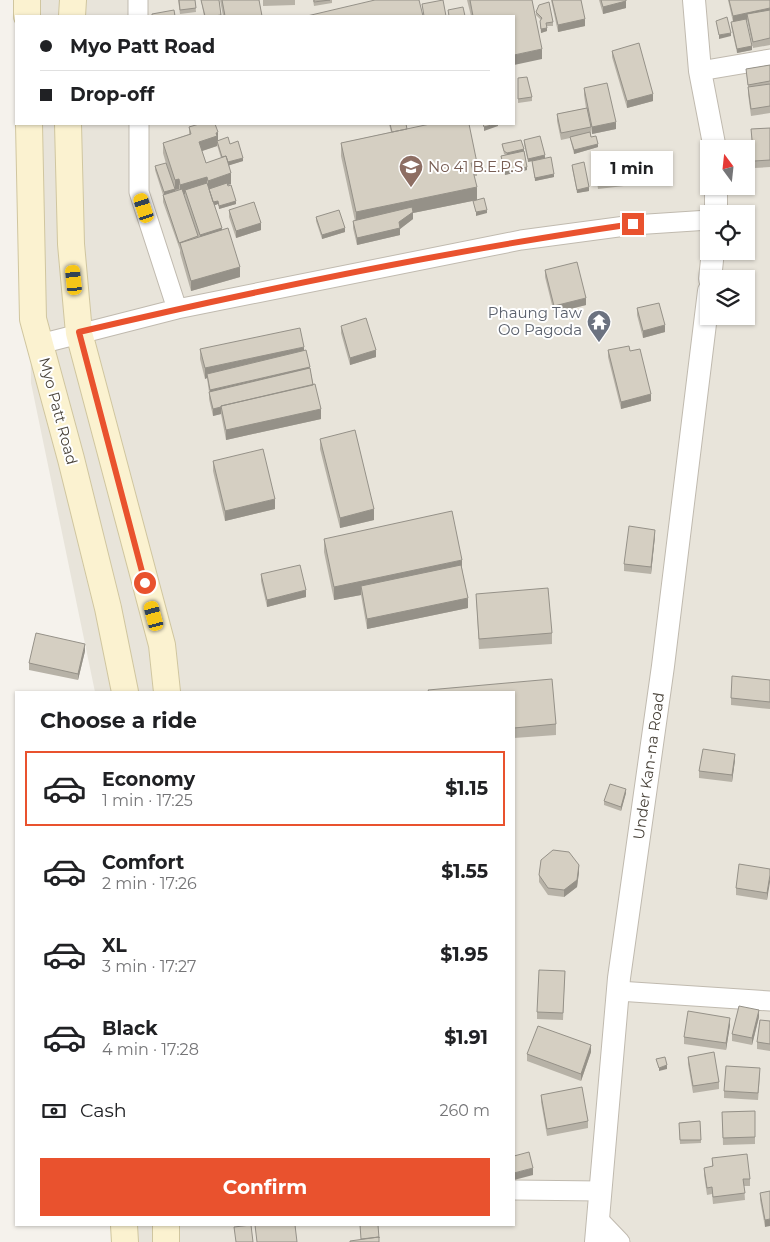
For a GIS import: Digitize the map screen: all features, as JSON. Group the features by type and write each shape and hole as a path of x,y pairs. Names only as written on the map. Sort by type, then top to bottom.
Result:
{"main road":[{"path":"27,0 28,15"},
{"path":"72,0 72,15"},
{"name":"Myo Patt Road","path":"29,125 33,319 73,468 125,686"},
{"path":"68,125 71,244 79,332 162,645 167,684 125,686"},
{"path":"124,1226 125,1242"},
{"path":"166,1226 166,1242"}],"street":[{"path":"138,0 138,15"},
{"path":"694,0 700,71 713,140"},
{"path":"700,71 770,59"},
{"path":"139,125 139,192 177,309"},
{"path":"40,344 79,332 177,309 521,240 633,224 700,220"},
{"name":"Under Kan-na Road","path":"596,1242 618,991 663,666 705,325"},
{"path":"618,991 770,1001"},
{"path":"515,1190 600,1192"},
{"path":"598,1219 620,1242"}],"shaded area":[{"path":"27,0 770,0 770,1242 128,1242 128,1226 515,1226 515,691 95,691 31,383 28,125 515,125 515,15 27,15"}],"building":[{"path":"179,0 195,0 196,8 180,10"},
{"path":"201,0 219,0 221,15 205,15"},
{"path":"222,0 259,0 262,15 225,15"},
{"path":"314,0 330,0 314,2"},
{"path":"375,0 419,0 423,15 311,15"},
{"path":"443,0 446,15 424,15 422,4"},
{"path":"470,0 532,0 542,49 515,55 515,15 473,15"},
{"path":"552,0 581,0 585,19 558,25"},
{"path":"601,0 626,0 626,1 603,7"},
{"path":"729,0 770,0 770,8 733,16"},
{"path":"549,2 553,22 546,23 547,28 541,29 540,21 542,18 536,12 539,5"},
{"path":"463,7 465,15 449,15 448,10"},
{"path":"174,10 175,15 152,15"},
{"path":"770,10 770,38 753,42 747,14"},
{"path":"727,17 731,33 719,35 716,21"},
{"path":"746,19 752,46 737,49 731,22"},
{"path":"639,43 653,94 627,101 612,51"},
{"path":"770,65 770,81 748,85 746,69"},
{"path":"527,77 532,97 518,99 518,78"},
{"path":"607,83 616,122 592,127 584,88"},
{"path":"770,84 770,106 751,109 748,87"},
{"path":"587,108 591,127 561,133 557,114"},
{"path":"215,125 218,132 216,133 217,136 199,142 206,163 226,156 231,173 208,181 207,177 180,185 179,179 175,180 163,143 191,134 189,127"},
{"path":"390,125 406,125 407,129 392,132"},
{"name":"No 41 B.E.P.S","path":"425,125 469,125 477,163 471,163 477,187 356,212 341,143"},
{"path":"770,128 770,160 755,161 755,140 752,140 751,129"},
{"path":"590,132 591,137 596,136 598,144 574,150 570,137"},
{"path":"540,136 545,155 528,159 524,140"},
{"path":"228,137 230,144 238,141 243,158 228,162 226,156 222,157 217,141"},
{"path":"521,140 524,149 507,153 504,151 502,144"},
{"path":"524,151 527,167 505,172 501,156"},
{"path":"620,152 624,179 598,182 594,156"},
{"path":"551,157 554,174 535,178 532,161"},
{"path":"584,162 589,187 577,190 572,165"},
{"path":"166,163 175,189 164,192 155,166"},
{"path":"207,183 222,228 200,235 185,190"},
{"path":"227,183 228,186 231,185 236,201 219,206 218,201 213,202 209,189"},
{"path":"182,189 198,236 179,243 163,195"},
{"path":"484,198 487,210 476,212 473,201"},
{"path":"254,202 261,223 236,231 229,210"},
{"path":"412,207 413,212 399,222 400,228 357,238 353,221"},
{"path":"339,210 345,228 322,235 316,217"},
{"path":"228,228 240,267 191,281 180,243"},
{"path":"577,262 586,298 554,306 545,270"},
{"path":"659,303 665,325 643,331 637,308"},
{"path":"366,318 376,350 350,358 341,326"},
{"path":"300,328 304,347 205,368 200,349"},
{"path":"629,346 630,351 640,349 651,394 621,402 608,350"},
{"path":"306,350 310,367 210,390 207,374"},
{"path":"310,368 313,385 213,409 209,392"},
{"path":"315,384 321,409 226,430 221,406"},
{"path":"355,430 374,509 340,518 320,439"},
{"path":"263,449 275,499 225,511 213,461"},
{"path":"452,511 462,560 334,587 324,539"},
{"path":"629,526 655,530 651,567 624,564"},
{"path":"300,565 306,590 267,600 261,574"},
{"path":"461,565 468,598 367,619 361,586"},
{"path":"548,588 552,633 479,639 476,594"},
{"path":"36,633 85,644 78,674 29,663"},
{"path":"732,676 770,680 770,702 731,698"},
{"path":"552,679 556,724 515,728 515,691 428,690"},
{"path":"703,749 735,754 732,775 699,771"},
{"path":"610,784 626,789 621,807 604,801"},
{"path":"553,850 569,852 579,865 577,880 564,890 548,888 539,875 541,860"},
{"path":"739,864 770,869 767,893 736,888"},
{"path":"539,970 565,971 563,1013 537,1012"},
{"path":"739,1006 759,1010 752,1038 732,1034"},
{"path":"688,1011 730,1018 726,1043 684,1037"},
{"path":"760,1020 770,1021 770,1044 757,1042"},
{"path":"538,1026 591,1045 581,1074 527,1054"},
{"path":"714,1052 719,1082 693,1086 688,1057"},
{"path":"665,1057 667,1065 659,1068 656,1059"},
{"path":"726,1066 760,1068 758,1093 724,1091"},
{"path":"582,1087 588,1121 547,1129 541,1095"},
{"path":"755,1111 755,1137 723,1138 722,1112"},
{"path":"700,1121 701,1140 680,1140 679,1123"},
{"path":"529,1152 533,1168 515,1173 515,1156"},
{"path":"747,1154 750,1179 743,1179 745,1193 713,1197 712,1187 707,1188 704,1168 713,1166 712,1158"},
{"path":"770,1191 770,1219 765,1220 760,1193"},
{"path":"251,1226 253,1242 236,1242 234,1227"},
{"path":"255,1226 295,1226 297,1242 257,1242"},
{"path":"360,1226 378,1226 379,1237 361,1239"},
{"path":"379,1237 379,1242 350,1242 350,1241"}],"place":[{"name":"No 41 B.E.P.S","path":"411,188"},
{"name":"Phaung Taw Oo Pagoda","path":"599,343"}],"route":[{"path":"145,583 79,332 177,309 521,240 633,224"}]}
